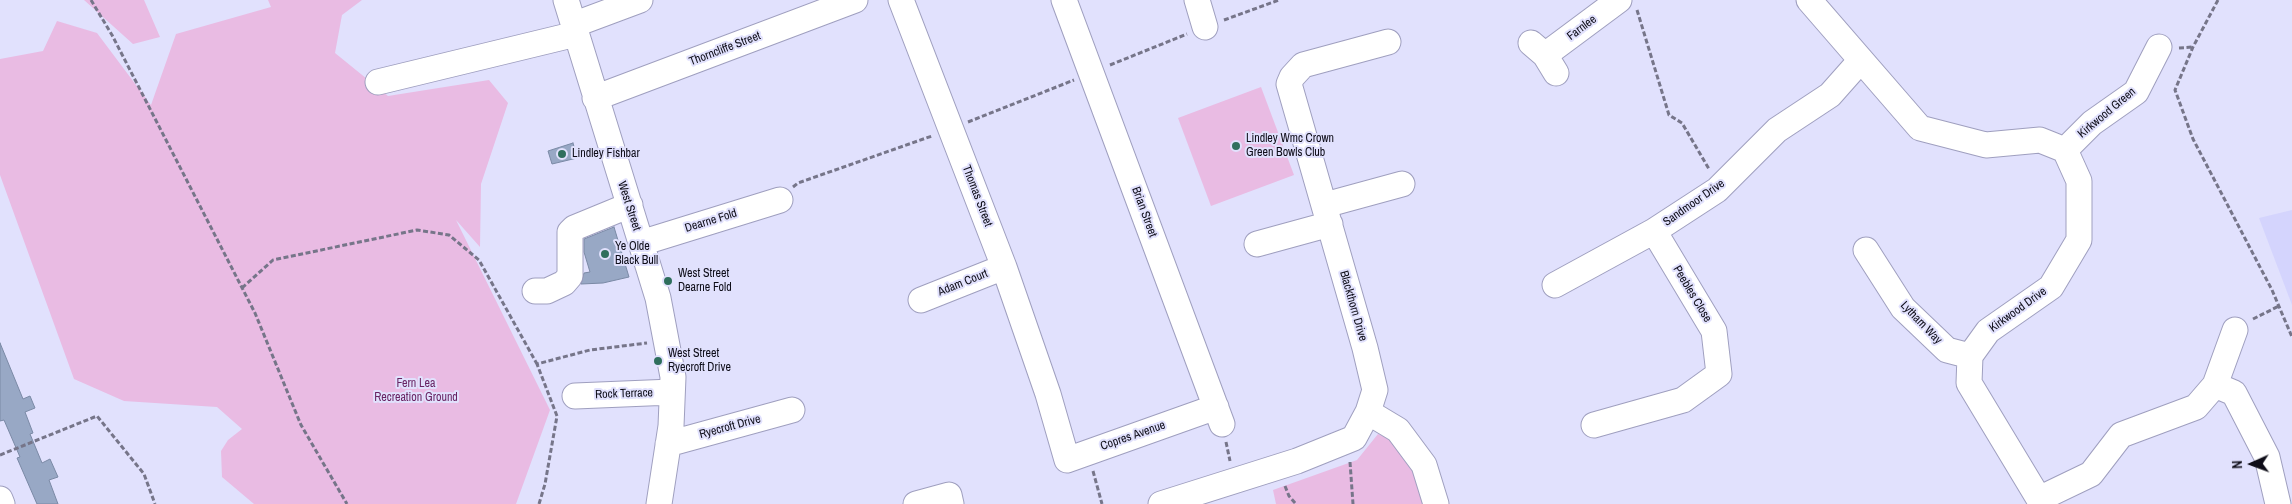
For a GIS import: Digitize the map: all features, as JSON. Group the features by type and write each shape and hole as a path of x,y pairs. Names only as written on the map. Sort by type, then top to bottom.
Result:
{"street":[{"name":"West Street","path":"566,0 658,298 673,377 668,444 659,504"},
{"path":"378,82 575,29 640,0"},
{"name":"Thorncliffe Street","path":"595,98 855,0"},
{"name":"Thomas Street","path":"901,0 1004,266 1048,394 1062,442"},
{"name":"Brian Street","path":"1064,0 1219,416"},
{"path":"1197,0 1205,27"},
{"path":"1808,0 1920,128 1986,145 2040,140 2065,150"},
{"name":"Farnlee","path":"1544,57 1628,4"},
{"name":"Blackthorn Drive","path":"1348,441 1354,438 1368,412 1375,390 1328,215 1289,84 1292,77 1303,65 1388,42"},
{"name":"Kirkwood Green","path":"2065,150 2092,123 2136,92 2160,47"},
{"name":"Sandmoor Drive","path":"1556,285 1654,231 1720,187 1777,130 1830,95 1861,60"},
{"name":"Kirkwood Drive","path":"1970,356 1988,331 2051,287 2078,240 2079,181 2065,150"},
{"path":"1257,244 1402,184"},
{"name":"Dearne Fold","path":"641,243 780,200"},
{"path":"535,292 547,291 564,283 570,276 570,232 574,228 630,205"},
{"name":"Peebles Close","path":"1594,425 1683,400 1719,374 1714,332 1654,231"},
{"name":"Lytham Way","path":"1866,250 1903,308 1947,350 1970,356"},
{"name":"Adam Court","path":"921,300 1004,266"},
{"path":"1970,356 1969,383 2040,501 2091,474 2121,435 2196,406 2215,385 2235,330"},
{"path":"2215,385 2234,393 2267,456 2278,504"},
{"name":"Rock Terrace","path":"575,396 672,392"},
{"name":"Ryecroft Drive","path":"668,444 792,410"},
{"path":"1368,412 1398,430 1419,458 1424,465 1436,504"},
{"name":"Copres Avenue","path":"1062,442 1066,460 1088,452 1219,416"},
{"path":"1161,504 1204,497 1234,481 1348,441"},
{"path":"916,504 949,495 951,504"},
{"path":"0,499 2,504"}],"path":[{"path":"91,0 112,35 255,313 301,425 347,504"},
{"path":"2218,0 2193,47 2175,90 2193,139 2279,306 2292,337"},
{"path":"1628,4 1669,115 1682,123 1720,187"},
{"path":"780,200 798,183 951,129 1092,72"},
{"path":"242,288 272,260 416,230 449,235 479,260 536,364"},
{"path":"2235,330 2279,306"},
{"path":"0,455 97,416 144,474 155,504"},
{"path":"1219,416 1234,481"},
{"path":"1348,441 1353,504"},
{"path":"1088,452 1102,504"}],"shaded area":[{"path":"2292,210 2292,305 2259,218"}],"green space":[{"path":"84,0 144,0 160,37 133,44"},
{"name":"Fern Lea Recreation Ground","path":"268,0 362,0 342,15 335,53 388,96 489,80 508,103 481,184 480,247 456,220 550,410 516,504 254,504 222,477 221,451 228,440 242,429 217,407 124,401 74,379 0,175 0,59 43,51 57,21 97,33 151,105 176,34 271,7"},
{"name":"Lindley Wmc Crown Green Bowls Club","path":"1261,87 1294,175 1211,206 1178,118"},
{"path":"1378,434 1399,443 1414,459 1424,504 1276,504 1273,490 1357,460"}],"building":[{"name":"Lindley Fishbar","path":"573,143 577,158 552,164 548,151"},
{"path":"614,227 629,277 603,283 581,284 584,273 590,272 584,252 584,239"},
{"path":"0,343 23,399 30,396 35,408 25,412 33,433 30,434 42,463 50,459 58,477 49,480 58,504 37,504 17,458 20,457 4,420 0,421"}],"place":[{"name":"Lindley Wmc Crown Green Bowls Club","path":"1236,146"},
{"name":"Lindley Fishbar","path":"562,154"},
{"name":"Ye Olde Black Bull","path":"605,254"},
{"name":"West Street Dearne Fold","path":"668,281"},
{"name":"West Street Ryecroft Drive","path":"658,361"}]}
